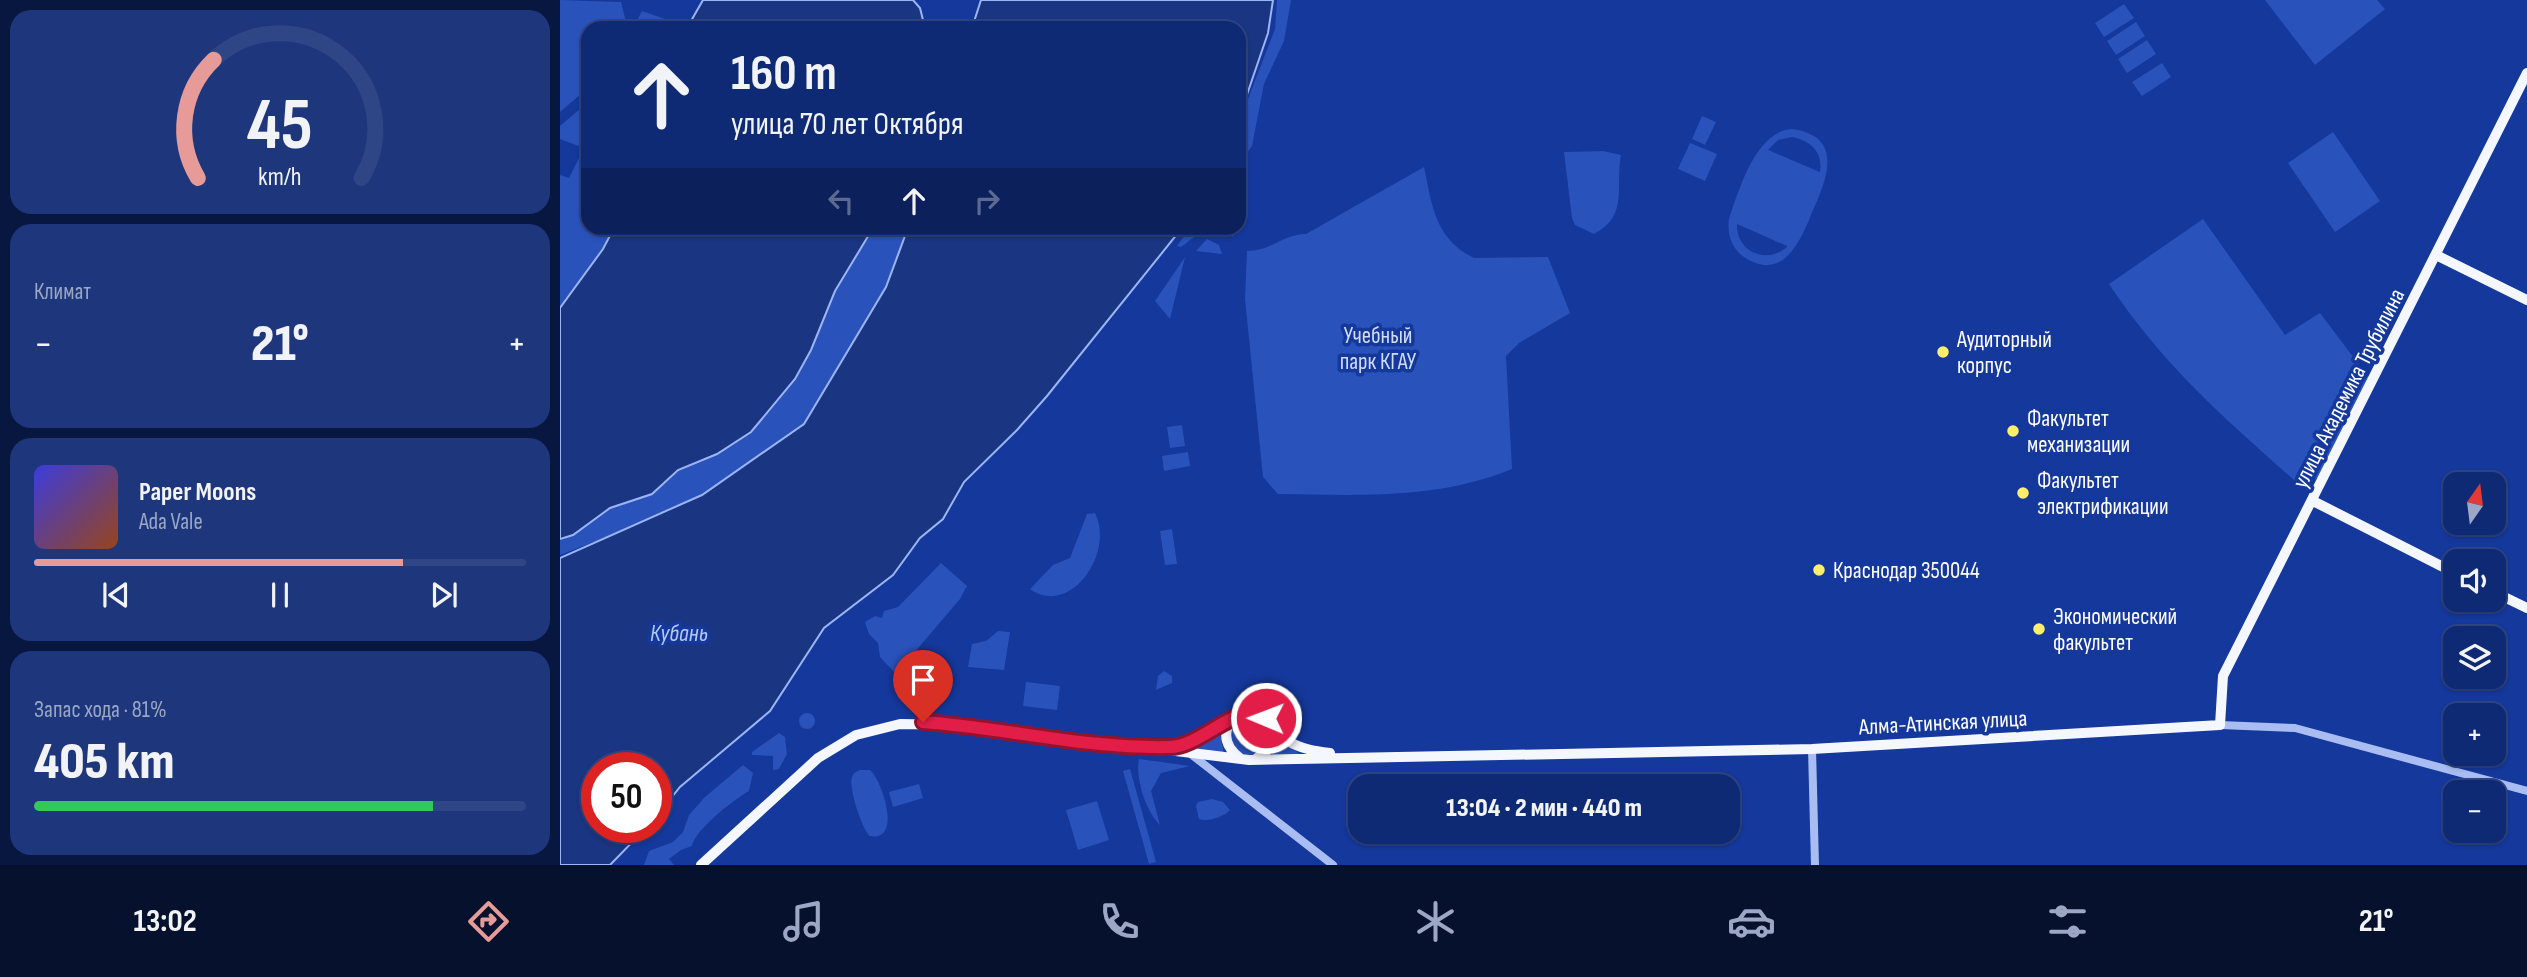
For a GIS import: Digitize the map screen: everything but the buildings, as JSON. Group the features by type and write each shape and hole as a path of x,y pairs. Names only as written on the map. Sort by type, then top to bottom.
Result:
{"main road":[{"name":"улица Академика Трубилина","path":"2220,725 2223,676 2527,73"},
{"path":"2436,256 2527,300"},
{"path":"2313,501 2443,567"},
{"path":"2506,598 2527,608"},
{"path":"1188,751 1234,718 1254,712 1269,720 1274,732 1273,744 1265,755 1256,759"},
{"path":"1234,718 1227,727 1226,739 1235,758"},
{"name":"Алма-Атинская улица","path":"1269,720 1281,735 1298,746 1353,757"},
{"name":"Алма-Атинская улица","path":"701,865 818,758 856,735 901,724 942,724 1256,759 1812,749 2220,725"}],"street":[{"name":"Алма-Атинская улица","path":"2220,725 2295,728 2527,791"},
{"path":"1812,749 1815,865"},
{"path":"1188,751 1333,865"},
{"path":"1221,777 1221,763 1235,758"}],"green space":[{"path":"560,0 621,2 626,21 581,21 581,94 560,112"},
{"path":"1277,0 1291,0 1284,41 1264,84 1252,146 1246,154 1246,104 1275,29"},
{"path":"2265,0 2377,0 2385,9 2315,65"},
{"path":"2124,4 2134,18 2104,37 2095,23"},
{"path":"642,11 671,21 637,21"},
{"path":"2136,22 2145,36 2116,55 2107,41"},
{"path":"2147,40 2156,54 2127,73 2118,59"},
{"path":"2162,63 2171,77 2142,96 2132,82"},
{"path":"581,108 581,147 560,139 560,126"},
{"path":"1702,116 1716,122 1705,145 1692,139"},
{"path":"1792,129 1808,133 1819,140 1825,149 1827,171 1804,232 1790,254 1771,265 1758,264 1744,257 1733,245 1729,235 1729,219 1751,163 1768,140 1779,132","holes":["1792,137 1805,141 1814,148 1820,159 1820,172 1768,150 1778,140","1737,224 1787,246 1787,247 1771,255 1754,253 1742,242"]},
{"path":"2333,132 2380,201 2335,232 2288,163"},
{"path":"1690,143 1717,154 1705,181 1678,169"},
{"path":"1603,151 1621,155 1618,200 1612,219 1594,234 1575,225 1572,218 1564,152"},
{"path":"581,154 581,235 610,235 560,308 560,175 569,178"},
{"name":"Учебный парк КГАУ","path":"1424,167 1437,220 1451,241 1474,258 1548,257 1570,313 1519,343 1506,356 1512,469 1484,479 1426,491 1367,495 1278,494 1263,477 1245,299 1247,251 1306,234"},
{"path":"2203,219 2285,335 2320,313 2369,378 2320,476 2311,481 2305,483 2294,480 2218,411 2150,340 2109,284"},
{"path":"869,235 905,235 893,272 870,322 818,415 714,488 658,517 560,555 560,539 573,535 609,508 652,494 678,470 717,454 751,432 795,379 811,350 835,291"},
{"path":"1185,235 1197,235 1181,247 1177,246"},
{"path":"1207,239 1219,245 1222,254 1196,251"},
{"path":"1185,257 1170,319 1155,301"},
{"path":"1182,425 1185,446 1170,448 1167,427"},
{"path":"1188,452 1190,466 1164,471 1162,456"},
{"path":"1095,513 1100,529 1099,545 1094,562 1085,576 1074,588 1060,595 1045,596 1030,589 1053,565 1070,558 1087,514"},
{"path":"1172,529 1177,564 1165,565 1160,531"},
{"path":"941,563 967,586 960,599 896,674 880,657 878,643 869,634 865,622 875,616 882,618 884,611 898,607"},
{"path":"998,631 1010,632 1004,670 968,667 972,644 986,641"},
{"path":"1164,671 1172,676 1172,683 1156,690 1158,676"},
{"path":"1026,682 1060,686 1057,710 1023,706"},
{"path":"807,713 813,715 813,727 807,729 801,727 799,721 801,715"},
{"path":"1250,715 1264,721 1270,735 1264,749 1250,755 1236,749 1230,735 1236,721"},
{"path":"779,733 785,737 787,754 779,769 773,770 773,756 752,755 752,752"},
{"path":"1220,733 1224,754 1189,748"},
{"path":"1278,740 1300,754 1301,755 1274,755"},
{"path":"1139,759 1190,766 1161,773 1151,791 1160,825 1150,812 1143,794"},
{"path":"743,765 753,773 749,791 707,824 692,846 669,859 674,865 644,865 649,851 672,843 683,832 689,815 705,797"},
{"path":"1130,769 1156,862 1149,864 1123,771"},
{"path":"860,770 870,770 884,797 888,820 886,830 880,835 870,836 856,808 851,782 854,774"},
{"path":"919,784 923,798 893,807 889,792"},
{"path":"1212,799 1223,802 1230,810 1216,818 1199,819 1196,806 1198,802"},
{"path":"1097,801 1109,840 1078,850 1066,810"}],"water":[{"path":"703,0 913,0 920,8 923,21 691,21"},
{"path":"981,0 1273,0 1268,33 1246,97 1246,21 974,21"},
{"path":"610,235 869,235 835,291 811,350 795,379 751,432 717,454 678,470 652,494 610,508 573,535 560,539 560,308"},
{"name":"Кубань","path":"905,235 1176,235 1047,396 964,482 943,519 920,538 893,575 824,628 770,711 680,787 672,797 672,752 581,752 581,843 631,843 610,865 560,865 560,558 702,495 804,424 886,287"}],"place":[{"name":"Аудиторный корпус","path":"1943,352"},
{"name":"Факультет механизации","path":"2013,431"},
{"name":"Факультет электрификации","path":"2023,493"},
{"name":"Краснодар 350044","path":"1819,570"},
{"name":"Экономический факультет","path":"2039,629"}],"route":[{"path":"923,722 1081,742 1173,747 1201,739 1242,713 1254,712 1266,718"}]}
